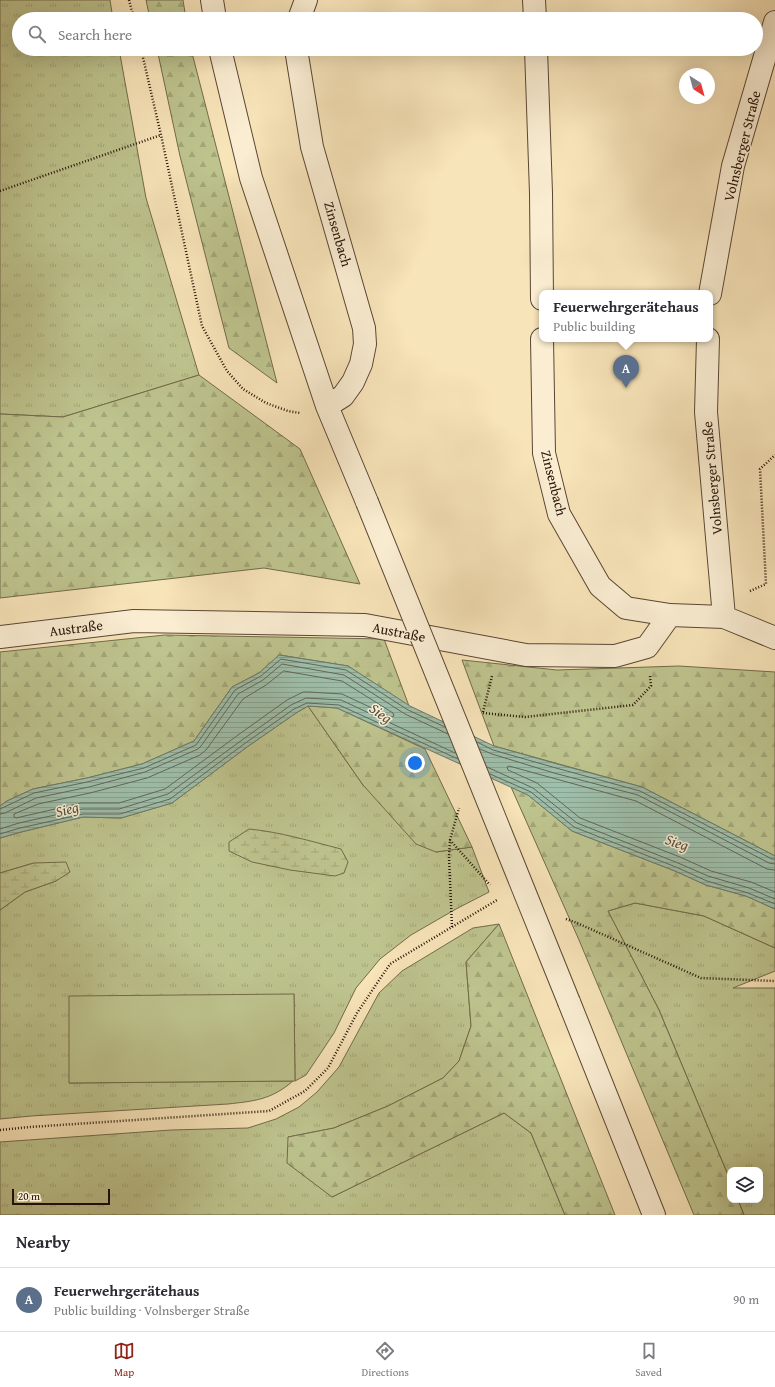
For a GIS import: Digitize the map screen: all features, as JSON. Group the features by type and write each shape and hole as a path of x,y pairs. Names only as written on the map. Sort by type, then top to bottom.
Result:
{"street":[{"path":"212,0 213,12"},
{"path":"302,12 306,0"},
{"path":"534,0 534,12"},
{"name":"Volnsberger Straße","path":"711,290 733,166 775,22"},
{"path":"222,56 251,178 327,406 654,1215"},
{"name":"Zinsenbach","path":"297,56 312,147 351,281 364,333 365,344 361,364 353,382 344,396 327,406"},
{"path":"536,56 541,185 542,290"},
{"name":"Zinsenbach","path":"542,342 544,453 559,514 600,586 626,608 670,614"},
{"name":"Volnsberger Straße","path":"708,342 706,412 724,610"},
{"path":"646,647 670,614 724,610 775,638"},
{"name":"Austraße","path":"0,637 134,621 365,625 526,655 615,656 646,647"}],"path":[{"path":"129,0 132,12"},
{"path":"143,56 202,326 227,371 243,389 266,403 288,411 305,414 327,406"},
{"path":"0,191 161,135"},
{"path":"724,610 766,584 760,469 775,455"},
{"path":"497,650 483,713 526,717 633,705 651,686 646,647"},
{"path":"452,928 449,857 450,840 454,829"},
{"path":"450,840 491,886"},
{"path":"0,1130 269,1111 305,1091 328,1068 356,1013 390,964 501,898"},
{"path":"563,919 577,923 700,978 775,981"}],"green space":[{"path":"0,0 110,0 112,12 12,12 12,56 120,56 146,198 199,375 63,417 0,414"},
{"path":"146,0 183,0 185,12 149,12"},
{"path":"159,56 193,56 277,383 229,348 180,156"},
{"path":"199,375 300,449 360,584 264,568 0,598 0,414 63,417"},
{"path":"165,635 384,639 409,706 348,666 280,655 259,673 232,687 194,741 142,764 87,778 33,789 7,801 0,806 0,652"},
{"path":"462,660 557,670 679,666 775,672 775,856 642,787 494,746"},
{"path":"308,706 363,785 436,852 472,847 489,892 411,935 380,959 356,988 334,1033 306,1075 295,1081 294,994 69,1083 293,1081 270,1096 228,1104 0,1119 0,910 25,892 56,881 34,863 0,873 0,838 83,817 121,818 172,803 247,747"},
{"path":"308,706 337,708 425,749 472,847 436,852 416,844 363,785"},
{"path":"511,787 528,795 572,831 675,871 706,885 746,896 775,909 775,948 704,916 635,903 608,911 659,1010 727,1173 727,1203 739,1203 744,1215 694,1215 579,940"},
{"path":"249,829 284,835 341,849 348,862 344,873 335,876 290,870 252,862 229,851 229,842"},
{"path":"66,862 70,872 56,881 25,892 0,910 0,873 34,863"},
{"path":"635,903 704,916 775,948 775,971 733,988 775,988 775,1215 744,1215 739,1203 763,1203 763,1167 727,1167 727,1173 659,1010 608,911"},
{"path":"499,924 466,962 471,1026 459,1061 443,1078 388,1106 334,1128 288,1137 332,1197 504,1113 531,1133 565,1215 0,1215 0,1142 171,1130 248,1128 276,1119 299,1107 317,1092 339,1067 379,993 402,971 473,928"},
{"path":"499,924 615,1215 565,1215 531,1133 504,1113 332,1197 287,1163 288,1137 334,1128 388,1106 443,1078 459,1061 471,1026 466,962"},
{"path":"294,994 295,1081 69,1083 69,996"}],"water":[{"name":"Sieg","path":"279,655 348,666 410,706 494,746 642,787 775,856 775,909 746,896 706,885 675,871 572,831 528,795 337,708 308,706 247,747 172,803 121,818 83,817 0,838 0,806 7,801 33,789 87,778 142,764 194,741 232,687 259,673"}],"place":[{"name":"Feuerwehrgerätehaus","path":"626,388"}]}
